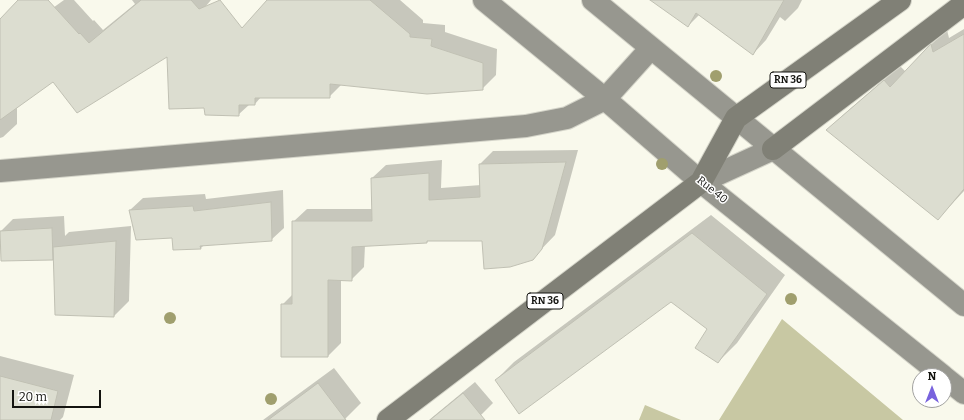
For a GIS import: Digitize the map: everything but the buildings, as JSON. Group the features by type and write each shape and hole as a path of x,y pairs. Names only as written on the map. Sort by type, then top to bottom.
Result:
{"main road":[{"name":"Rue 40","path":"484,0 604,99 701,182 932,368"},
{"path":"593,0 964,305"},
{"name":"RN 36","path":"701,182 736,118 900,0"},
{"name":"RN 36","path":"388,420 701,182 773,149 964,4"},
{"path":"0,171 526,126 567,118 604,99 651,48"},
{"name":"Rue 40","path":"952,384 964,393"}],"green space":[{"path":"782,319 903,420 719,420"},
{"path":"645,405 681,420 639,420"}]}
